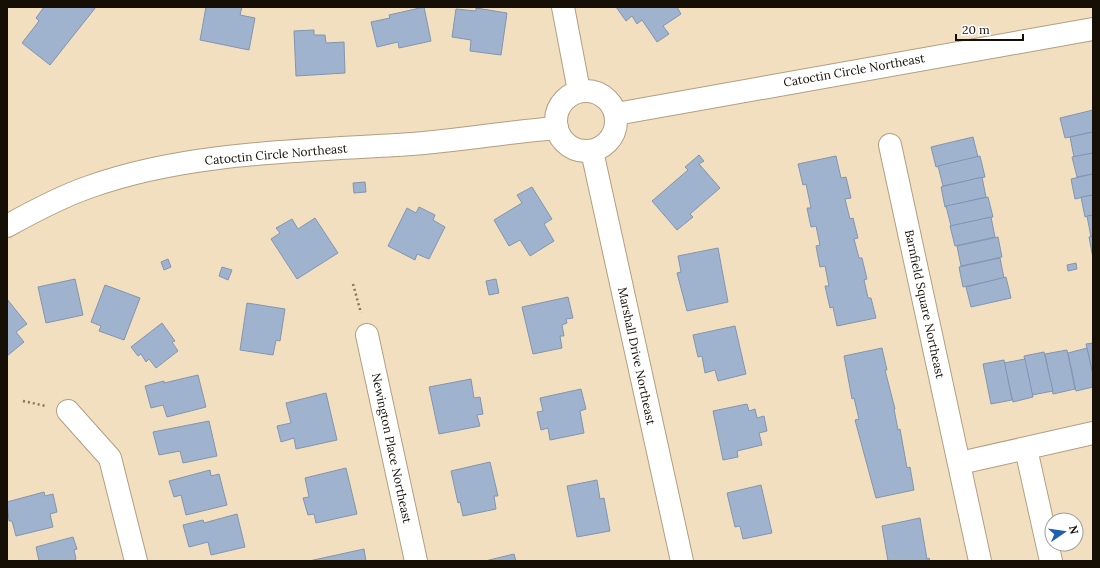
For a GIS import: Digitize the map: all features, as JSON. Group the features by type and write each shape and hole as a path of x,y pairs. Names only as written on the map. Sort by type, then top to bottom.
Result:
{"street":[{"path":"563,7 579,91"},
{"name":"Catoctin Circle Northeast","path":"616,114 1093,29"},
{"path":"579,91 591,91 602,95 611,103 616,114 616,126 612,138 603,147 592,151 580,151 569,147 561,138 557,128 558,109 563,101 570,95 579,91"},
{"name":"Catoctin Circle Northeast","path":"7,226 44,205 90,187 125,176 188,162 232,156 456,141 557,128"},
{"name":"Barnfield Square Northeast","path":"890,145 980,561"},
{"name":"Marshall Drive Northeast","path":"592,151 682,561"},
{"name":"Newington Place Northeast","path":"367,335 416,561"},
{"path":"68,411 110,458 136,561"},
{"path":"960,464 1093,433"},
{"path":"1026,448 1051,561"}],"path":[{"path":"353,284 367,335"}],"building":[{"path":"44,7 96,7 50,65 22,43 39,21 36,18"},
{"path":"206,7 242,7 240,15 255,18 249,50 200,40"},
{"path":"424,7 431,41 399,48 398,42 377,47 371,22 390,18 389,15"},
{"path":"616,7 677,7 681,14 663,26 669,34 657,42 642,20 637,24 632,16 626,21"},
{"path":"476,8 507,13 501,55 470,51 471,40 452,37 456,9 476,11"},
{"path":"314,30 314,35 325,35 326,43 344,42 345,73 296,76 294,31"},
{"path":"1093,110 1093,132 1065,138 1060,118"},
{"path":"1093,132 1093,153 1074,157 1070,137"},
{"path":"973,137 978,157 936,167 931,147"},
{"path":"1093,153 1093,174 1077,177 1072,157"},
{"path":"699,155 704,161 699,164 720,188 690,214 693,217 677,230 652,201 688,170 685,167"},
{"path":"836,156 841,178 846,177 851,198 845,199 850,219 853,218 858,238 854,239 859,258 862,258 867,279 864,280 868,298 871,298 876,318 837,326 833,307 830,308 825,286 829,286 825,266 820,267 816,246 820,245 816,226 811,227 807,208 811,208 806,184 803,185 798,164"},
{"path":"980,156 985,177 943,186 938,166"},
{"path":"1093,174 1093,195 1075,199 1071,179"},
{"path":"982,177 986,197 945,207 941,187"},
{"path":"365,182 366,192 354,193 353,183"},
{"path":"532,187 552,219 544,224 554,241 530,256 520,240 509,246 494,220 522,203 517,195"},
{"path":"1093,195 1093,215 1085,217 1081,197"},
{"path":"988,197 993,217 951,226 946,206"},
{"path":"419,207 435,215 433,220 445,227 429,259 417,254 415,260 388,246 407,208 416,213"},
{"path":"1093,215 1093,236 1091,237 1087,216"},
{"path":"991,217 995,237 955,246 950,226"},
{"path":"315,218 338,253 297,279 271,239 280,233 276,228 292,219 298,229"},
{"path":"1093,236 1093,258 1089,237"},
{"path":"998,237 1002,257 961,266 957,246"},
{"path":"718,248 728,302 687,311 677,273 681,272 678,256"},
{"path":"1000,258 1004,278 963,287 959,267"},
{"path":"168,259 171,267 164,270 161,262"},
{"path":"1076,263 1077,269 1068,271 1067,265"},
{"path":"222,267 232,270 228,280 219,276"},
{"path":"1006,277 1011,298 971,307 966,287"},
{"path":"75,279 83,315 46,323 38,287"},
{"path":"496,279 499,293 489,295 486,281"},
{"path":"105,285 140,298 124,340 99,331 101,326 91,322"},
{"path":"568,297 573,318 566,319 567,323 562,325 564,336 560,336 562,348 533,354 522,307"},
{"path":"7,299 27,324 16,332 24,342 7,356"},
{"path":"247,303 285,309 280,341 276,340 273,355 240,350"},
{"path":"162,323 175,341 172,342 178,351 156,368 149,359 146,362 141,354 138,356 131,347"},
{"path":"735,326 746,374 718,381 715,370 705,373 702,356 698,357 693,335"},
{"path":"1093,343 1093,375 1086,344"},
{"path":"882,348 887,370 885,370 895,409 898,430 900,429 907,468 910,467 914,490 876,498 855,420 859,419 854,398 852,399 844,356"},
{"path":"1087,348 1093,375 1093,387 1076,391 1068,353"},
{"path":"1067,350 1075,389 1053,394 1045,354"},
{"path":"1044,352 1053,391 1032,395 1024,356"},
{"path":"1025,359 1033,397 1013,402 1004,363"},
{"path":"1004,360 1012,400 991,404 983,364"},
{"path":"198,375 206,407 167,417 163,405 151,408 145,386"},
{"path":"471,379 474,398 480,397 483,414 477,415 480,426 439,434 429,387"},
{"path":"581,389 586,409 580,411 584,433 550,440 548,428 541,430 537,412 543,411 540,398"},
{"path":"326,393 337,440 296,449 294,438 281,442 277,426 291,423 286,403"},
{"path":"747,404 749,411 755,409 757,418 764,416 767,431 759,433 762,445 737,451 738,457 723,460 713,411"},
{"path":"209,421 217,456 183,463 180,451 159,455 153,432"},
{"path":"490,462 498,496 494,496 496,509 463,516 460,502 458,503 451,471"},
{"path":"346,468 357,514 316,523 314,514 308,515 303,498 309,497 305,478"},
{"path":"210,470 211,476 219,474 227,505 186,515 181,495 174,497 169,481"},
{"path":"597,480 600,499 604,498 610,531 577,537 567,486"},
{"path":"761,485 772,533 743,539 740,526 735,527 727,493"},
{"path":"44,492 45,496 53,494 57,512 50,514 53,527 16,536 12,521 9,521 7,502"},
{"path":"237,514 245,547 211,555 208,542 189,547 183,525 203,520 204,523"},
{"path":"920,518 927,559 929,558 930,561 888,561 882,526"},
{"path":"73,537 77,549 74,550 76,559 73,561 39,561 36,547"},
{"path":"364,549 366,561 309,561"},
{"path":"514,554 516,561 485,561"}]}
